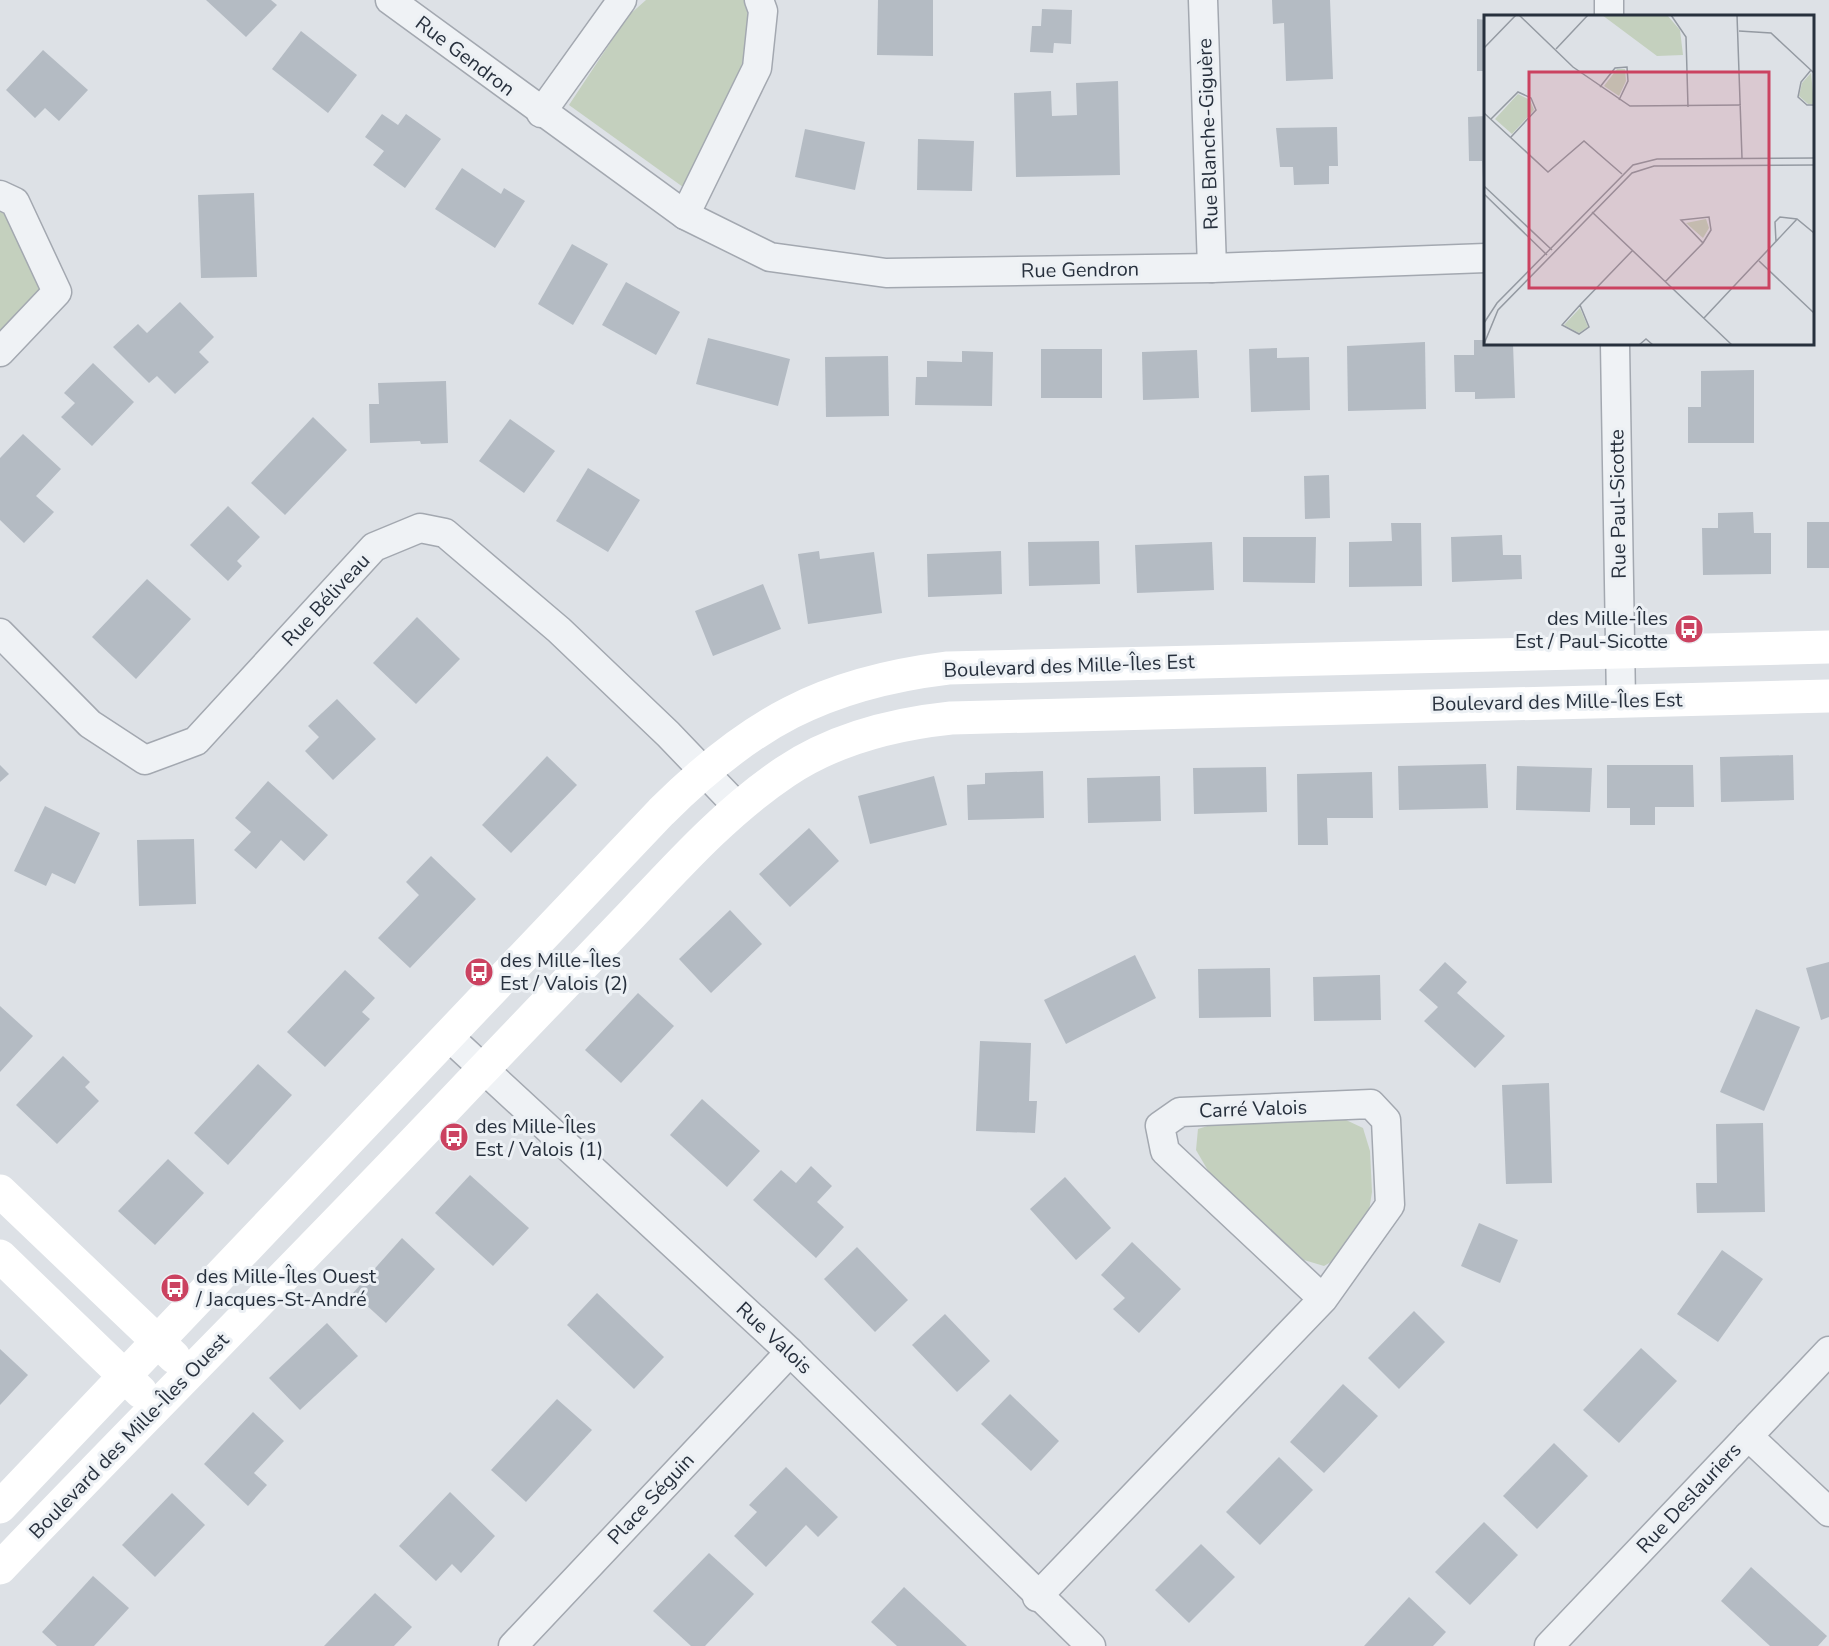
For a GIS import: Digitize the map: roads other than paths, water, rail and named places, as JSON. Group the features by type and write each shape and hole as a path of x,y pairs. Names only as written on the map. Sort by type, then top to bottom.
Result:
{"street":[{"name":"Rue Gendron","path":"390,0 541,113 685,215 770,257 886,273 1212,268 1484,258"},
{"path":"541,113 622,0"},
{"path":"685,215 757,68 764,10 759,0"},
{"name":"Rue Blanche-Giguère","path":"1203,0 1212,268"},
{"path":"0,195 15,202 57,292 0,352"},
{"name":"Rue Paul-Sicotte","path":"1616,345 1621,701"},
{"name":"Rue Béliveau","path":"0,633 90,724 145,760 196,741 374,547 420,528 445,533 559,630 738,807"},
{"name":"Boulevard des Mille-Îles Est","path":"449,1037 661,812 704,771 745,739 795,708 871,680 915,672 977,666 1829,647"},
{"name":"Boulevard des Mille-Îles Est","path":"483,1070 677,866 738,807 789,770 840,744 897,726 932,720 1829,696"},
{"path":"0,1508 449,1037"},
{"name":"Rue Valois","path":"449,1037 790,1352 1037,1597 1091,1646"},
{"name":"Boulevard des Mille-Îles Ouest","path":"0,1568 155,1405 190,1372 483,1070"},
{"name":"Carré Valois","path":"1037,1597 1323,1299 1390,1205 1386,1119 1371,1104 1180,1112 1160,1126 1165,1151 1323,1299"},
{"path":"0,1191 190,1372"},
{"path":"0,1256 155,1405"},
{"name":"Rue Deslauriers","path":"1550,1646 1829,1351"},
{"name":"Place Séguin","path":"513,1646 790,1352"},
{"path":"1748,1436 1829,1512"}],"place":[{"name":"des Mille-Îles Est / Paul-Sicotte","path":"1689,629"},
{"name":"des Mille-Îles Est / Valois (2)","path":"479,972"},
{"name":"des Mille-Îles Est / Valois (1)","path":"454,1137"},
{"name":"des Mille-Îles Ouest / Jacques-St-André","path":"175,1288"}]}
